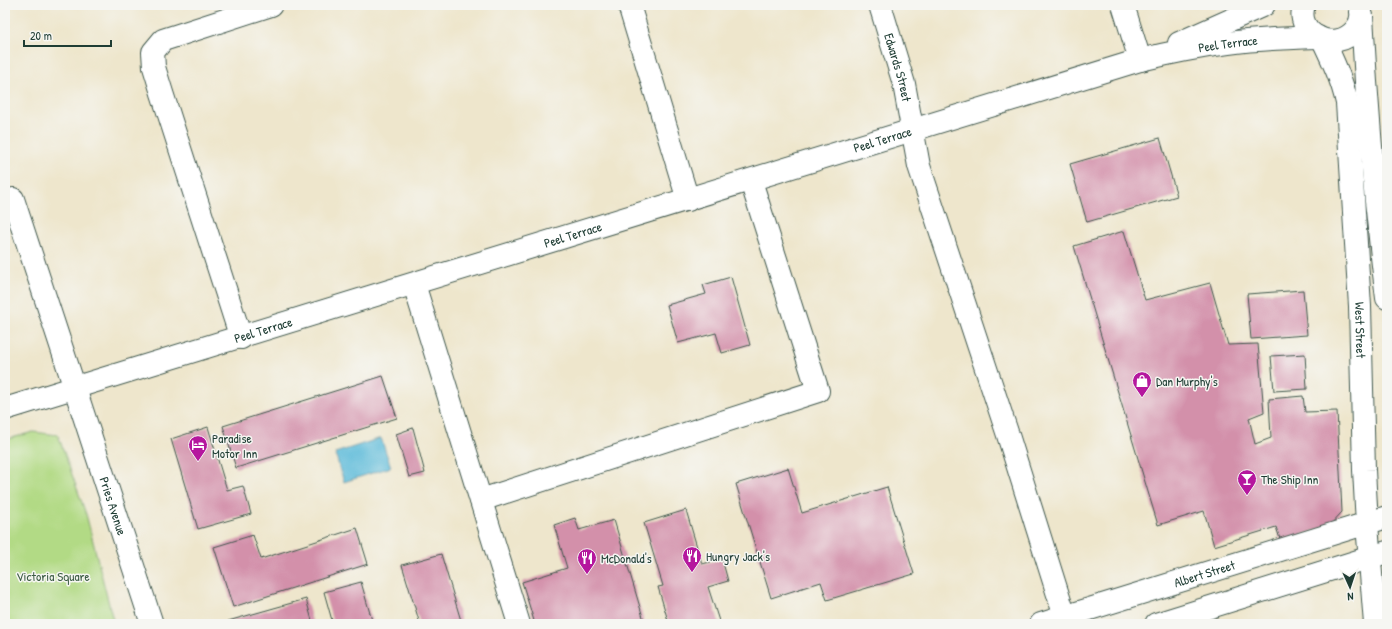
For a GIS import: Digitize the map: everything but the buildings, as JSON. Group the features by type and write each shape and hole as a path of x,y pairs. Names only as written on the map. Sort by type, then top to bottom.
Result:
{"street":[{"path":"241,338 154,67 153,52 164,40 270,5"},
{"path":"629,5 688,200"},
{"name":"Edwards Street","path":"880,5 904,84 920,166 1007,432 1065,617"},
{"path":"1123,5 1140,60"},
{"name":"Peel Terrace","path":"1140,60 1264,5"},
{"name":"West Street","path":"1304,5 1304,20 1309,30 1320,39 1337,69 1347,103 1360,306 1364,470 1377,521 1378,554 1375,624"},
{"path":"1361,10 1366,96 1378,228 1387,298"},
{"name":"Peel Terrace","path":"5,409 241,338 1140,60 1229,42 1275,39 1344,40 1359,26 1361,10"},
{"path":"481,500 818,391 751,181"},
{"name":"Pries Avenue","path":"14,200 152,624"},
{"path":"414,284 519,624"},
{"name":"Albert Street","path":"1042,624 1377,521"},
{"path":"1156,624 1378,554"}],"green space":[{"name":"Victoria Square","path":"33,432 58,435 86,514 114,624 5,624 5,440"}],"water":[{"path":"381,438 391,467 344,482 335,453"}],"place":[{"name":"Dan Murphy's","path":"1142,398"},
{"name":"Paradise Motor Inn","path":"198,462"},
{"name":"The Ship Inn","path":"1247,496"},
{"name":"Hungry Jack's","path":"692,573"},
{"name":"McDonald's","path":"587,575"}]}
